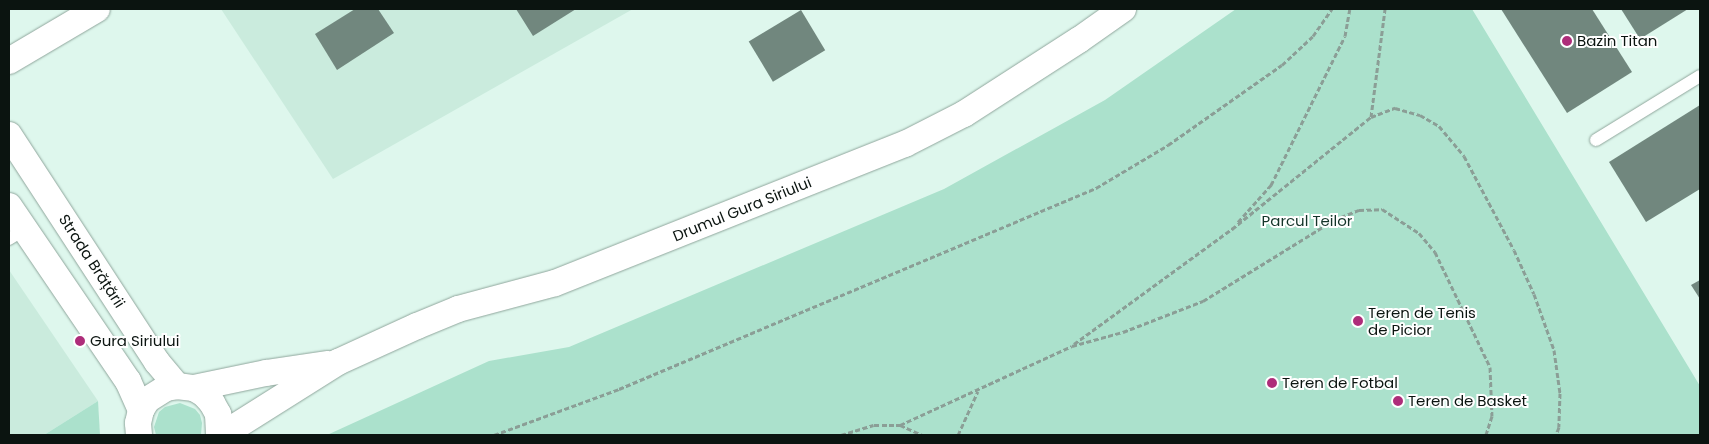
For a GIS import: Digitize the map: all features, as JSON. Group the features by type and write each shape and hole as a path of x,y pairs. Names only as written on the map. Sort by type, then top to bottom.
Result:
{"street":[{"path":"9,61 98,9"},
{"name":"Drumul Gura Siriului","path":"221,435 338,362 458,309 555,283 905,144 972,109 1123,9"},
{"name":"Strada Brățării","path":"9,135 158,362 185,387 204,394 218,414 221,435"},
{"path":"9,206 17,234 128,381 140,423"},
{"name":"Drumul Gura Siriului","path":"140,423 147,400 156,393 338,362"}],"lane":[{"path":"1596,140 1700,76"}],"path":[{"path":"494,435 619,389 1096,188 1168,145 1282,65 1313,36 1332,9"},
{"path":"1232,229 1271,185 1345,36 1350,9"},
{"path":"1371,117 1385,9"},
{"path":"1072,346 1232,229 1371,117 1395,108 1420,115 1438,126 1464,156 1514,250 1534,294 1554,350 1560,393 1559,427 1556,435"},
{"path":"841,435 874,425 900,425 1072,346 1123,332 1203,301 1334,220 1359,210 1382,209 1419,233 1436,252 1490,366 1492,416 1486,435"},
{"path":"958,435 978,390"},
{"path":"900,425 922,435"}],"shaded area":[{"path":"221,9 633,9 333,179"},
{"path":"9,270 98,401 44,435 9,435"}],"green space":[{"name":"Parcul Teilor","path":"1236,9 1472,9 1700,386 1700,435 327,435 489,361 569,347 944,189 1105,100"},
{"path":"98,401 100,435 44,435"},
{"path":"180,403 195,409 200,415 202,423 201,435 156,435 154,427 159,412 165,407"}],"building":[{"path":"355,9 378,9 394,33 337,70 315,34"},
{"path":"516,9 576,9 533,36"},
{"name":"Bazin Titan","path":"1501,9 1592,9 1632,72 1567,113"},
{"path":"1621,9 1688,9 1640,39"},
{"path":"801,10 825,50 773,82 749,41"},
{"path":"1700,105 1700,189 1646,222 1609,162"},
{"path":"1700,280 1700,299 1691,285"}],"place":[{"name":"Bazin Titan","path":"1567,41"},
{"name":"Teren de Tenis de Picior","path":"1358,321"},
{"name":"Gura Siriului","path":"80,341"},
{"name":"Teren de Fotbal","path":"1272,383"},
{"name":"Teren de Basket","path":"1398,401"}]}
